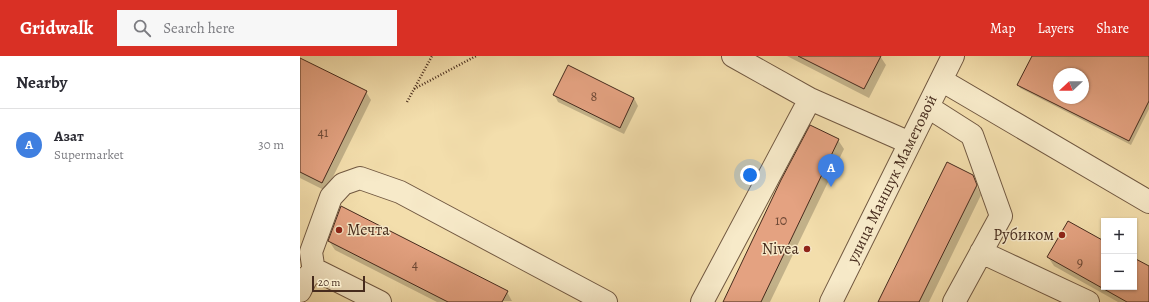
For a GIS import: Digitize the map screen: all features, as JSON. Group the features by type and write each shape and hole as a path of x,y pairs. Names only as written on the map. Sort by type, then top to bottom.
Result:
{"street":[{"path":"733,56 810,99 910,143"},
{"name":"улица Маншук Маметовой","path":"831,302 953,56"},
{"path":"941,80 1149,202"},
{"path":"702,302 810,99"},
{"path":"928,107 972,135 1001,216 954,302"},
{"path":"314,272 310,252 331,198 343,184 360,178 400,192 606,302"},
{"path":"981,252 1088,302"},
{"path":"300,290 307,276 314,272 320,272 380,302"}],"path":[{"path":"407,102 432,56"},
{"path":"414,89 476,56"}],"building":[{"path":"798,56 881,56 864,89"},
{"path":"1032,56 1149,56 1149,101 1129,141 1055,104 1089,104 1089,68 1053,68 1053,103 1017,85"},
{"path":"300,58 367,91 322,183 300,172"},
{"path":"568,65 634,98 620,128 553,95"},
{"path":"810,125 839,139 761,302 723,302 781,180"},
{"path":"947,162 973,175 977,185 919,302 878,302"},
{"path":"341,206 508,291 502,302 448,302 328,241"},
{"path":"1068,221 1101,239 1101,287 1047,257"},
{"path":"1137,260 1149,266 1149,302 1127,302 1106,290 1137,290"}],"place":[{"name":"Азат","path":"831,187"},
{"name":"Мечта","path":"339,230"},
{"name":"Рубиком","path":"1062,235"},
{"name":"Nivea","path":"807,249"}]}
